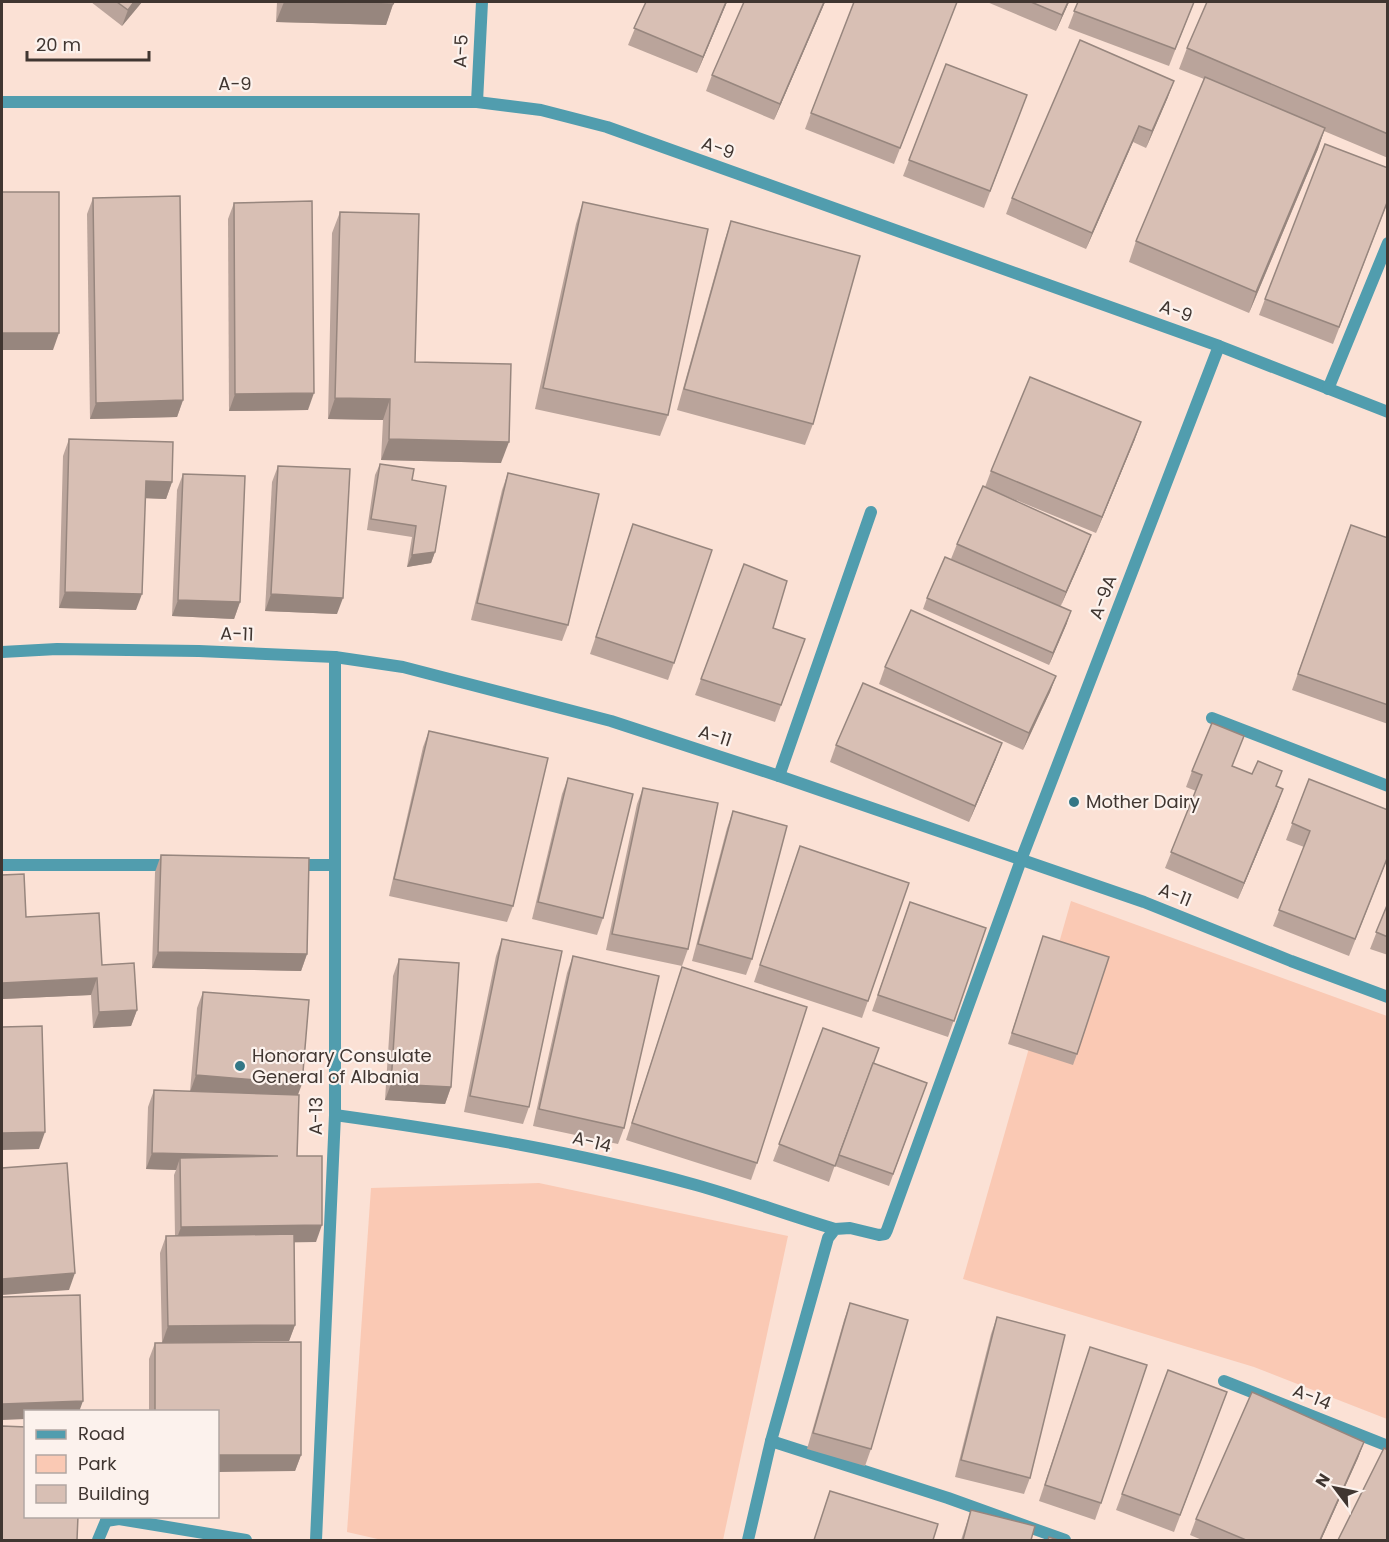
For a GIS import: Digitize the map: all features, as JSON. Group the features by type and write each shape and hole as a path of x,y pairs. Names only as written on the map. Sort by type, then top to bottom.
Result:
{"street":[{"name":"A-5","path":"477,102 482,2"},
{"name":"A-9","path":"2,102 477,102 541,110 607,127 1219,346 1388,412"},
{"path":"1328,389 1388,243"},
{"name":"A-9A","path":"835,1229 850,1228 879,1235 885,1234 887,1230 1021,860 1219,346"},
{"path":"779,776 871,512"},
{"name":"A-11","path":"2,652 199,651 335,657 403,667 589,715 779,776 1144,902 1388,997"},
{"name":"A-13","path":"316,1540 335,1115 335,657"},
{"path":"1212,718 1388,786"},
{"path":"2,865 180,865"},
{"path":"287,865 335,866"},
{"name":"A-14","path":"335,1115 445,1130 556,1151 696,1185 835,1229"},
{"path":"748,1540 771,1442 825,1248 828,1238 835,1229"},
{"name":"A-14","path":"1224,1381 1388,1446"},
{"path":"771,1442 948,1498 1065,1540"},
{"path":"98,1540 106,1521 119,1519 246,1540"}],"green space":[{"path":"1071,901 1387,1016 1387,1419 1254,1367 963,1279"},
{"path":"539,1183 788,1236 723,1540 382,1540 347,1532 371,1188"}],"building":[{"path":"117,2 134,2 128,10"},
{"path":"289,2 394,2 393,4"},
{"path":"646,2 726,2 703,57 634,28"},
{"path":"744,2 824,2 780,104 712,75"},
{"path":"854,2 957,2 900,148 811,113"},
{"path":"1031,2 1068,2 1062,15"},
{"path":"1078,2 1194,2 1175,49 1074,11"},
{"path":"1207,2 1388,2 1388,134 1187,48"},
{"path":"1080,40 1174,81 1152,131 1139,126 1092,233 1012,198"},
{"path":"946,64 1027,95 990,191 909,160"},
{"path":"1205,77 1325,128 1256,292 1136,241"},
{"path":"1325,144 1388,168 1388,200 1339,327 1265,299"},
{"path":"2,192 59,192 59,333 2,333"},
{"path":"180,196 183,400 96,403 93,198"},
{"path":"312,201 314,393 235,394 234,203"},
{"path":"583,202 708,229 668,415 543,388"},
{"path":"340,212 419,214 415,362 511,364 509,442 389,439 390,399 335,398"},
{"path":"731,221 860,256 813,424 684,389"},
{"path":"1030,377 1141,422 1102,517 991,471"},
{"path":"69,439 173,442 172,482 146,481 142,594 65,592"},
{"path":"380,464 414,469 412,480 446,486 435,552 412,555 416,526 371,519"},
{"path":"278,466 350,469 343,598 271,594"},
{"path":"508,473 599,494 568,625 477,603"},
{"path":"183,474 245,476 240,602 178,600"},
{"path":"983,486 1091,535 1066,592 957,544"},
{"path":"633,524 712,550 674,663 596,637"},
{"path":"1351,525 1388,538 1388,705 1298,674"},
{"path":"945,557 1071,611 1053,653 927,598"},
{"path":"744,564 787,581 773,628 805,639 781,705 701,679"},
{"path":"911,610 1056,676 1029,733 885,667"},
{"path":"863,683 1002,743 975,806 836,745"},
{"path":"1212,723 1244,736 1232,766 1252,774 1258,761 1282,771 1276,786 1283,789 1244,883 1171,852 1202,775 1192,771"},
{"path":"429,731 548,758 513,906 394,879"},
{"path":"568,778 633,794 603,918 538,902"},
{"path":"1309,779 1388,810 1388,856 1355,939 1279,910 1310,831 1292,823"},
{"path":"643,788 718,803 688,949 612,934"},
{"path":"733,811 787,826 752,959 698,944"},
{"path":"800,846 909,883 868,1001 760,965"},
{"path":"161,855 309,858 307,954 158,952"},
{"path":"24,874 26,917 99,913 102,965 134,963 137,1010 99,1012 97,978 2,983 2,875"},
{"path":"910,902 986,928 954,1021 878,995"},
{"path":"1388,903 1388,937 1376,932"},
{"path":"1043,936 1109,957 1077,1054 1012,1033"},
{"path":"502,939 562,951 529,1107 470,1096"},
{"path":"573,956 659,976 624,1128 539,1109"},
{"path":"399,959 459,963 451,1087 391,1084"},
{"path":"682,967 807,1007 757,1163 632,1123"},
{"path":"203,992 309,1000 302,1084 196,1075"},
{"path":"42,1026 45,1132 2,1133 2,1027"},
{"path":"823,1028 879,1048 835,1166 779,1144"},
{"path":"873,1063 927,1083 893,1174 839,1155"},
{"path":"154,1090 299,1095 297,1156 322,1156 322,1225 181,1227 180,1158 278,1156 152,1153"},
{"path":"67,1163 75,1273 2,1279 2,1168"},
{"path":"294,1234 295,1325 168,1326 166,1236"},
{"path":"80,1295 83,1401 2,1404 2,1297"},
{"path":"850,1303 908,1320 871,1449 813,1433"},
{"path":"997,1317 1065,1335 1030,1478 961,1460"},
{"path":"301,1342 301,1455 219,1455 219,1410 155,1410 155,1343"},
{"path":"1090,1347 1147,1365 1101,1503 1045,1485"},
{"path":"1168,1370 1227,1392 1180,1515 1122,1494"},
{"path":"1252,1392 1364,1442 1320,1540 1246,1540 1196,1519"},
{"path":"2,1426 24,1427 24,1518 78,1518 77,1540 2,1540"},
{"path":"1384,1448 1388,1450 1388,1540 1338,1540"},
{"path":"830,1491 938,1524 933,1540 814,1540"},
{"path":"971,1510 1035,1526 1031,1540 963,1540"}],"place":[{"name":"Mother Dairy","path":"1074,802"},
{"name":"Honorary Consulate General of Albania","path":"240,1066"}]}
